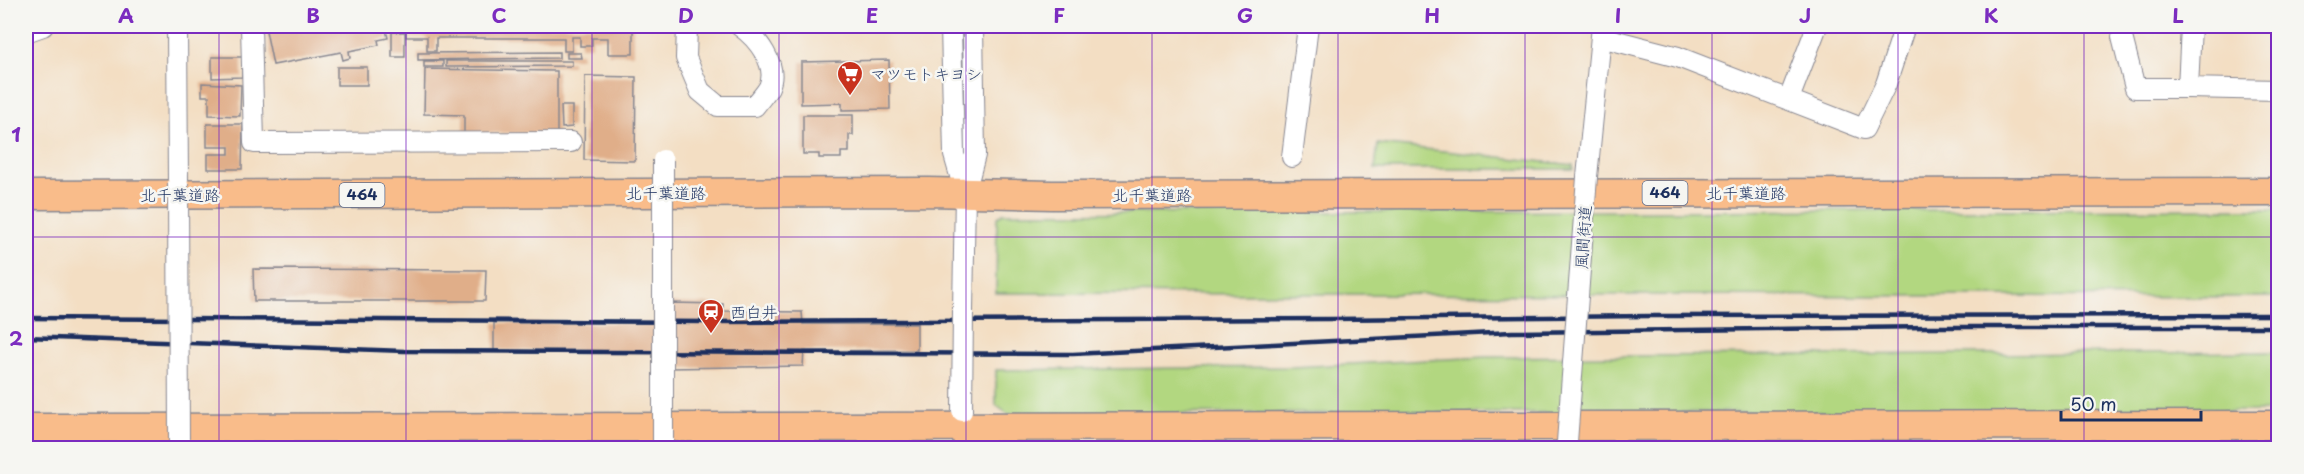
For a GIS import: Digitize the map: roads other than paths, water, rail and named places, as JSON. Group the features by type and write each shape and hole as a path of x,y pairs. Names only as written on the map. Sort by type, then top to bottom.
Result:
{"highway":[{"name":"北千葉道路","path":"26,195 965,202 1100,195 2278,192"},
{"path":"26,428 963,434 2278,425"}],"street":[{"path":"26,32 43,26"},
{"path":"177,26 179,446"},
{"path":"252,26 254,143 571,142"},
{"path":"687,26 686,58 700,91 718,106 754,106 770,86 771,64 749,32 740,26"},
{"path":"951,26 954,155 965,202"},
{"path":"963,434 965,202 975,155 973,26"},
{"path":"1292,157 1308,26"},
{"path":"1789,99 1817,26"},
{"path":"1601,31 1678,57 1864,129 1886,84 1905,26"},
{"path":"2188,88 2191,26"},
{"name":"風間街道","path":"1567,445 1587,177 1601,31"},
{"path":"2122,37 2135,88 2278,90"},
{"path":"663,160 663,448"}],"railway":[{"path":"26,318 710,322 2278,315"},
{"path":"26,337 404,351 1073,354 1512,332 1929,327 2278,327"}],"place":[{"name":"マツモトキヨシ","path":"850,97"},
{"name":"西白井","path":"711,335"}]}
